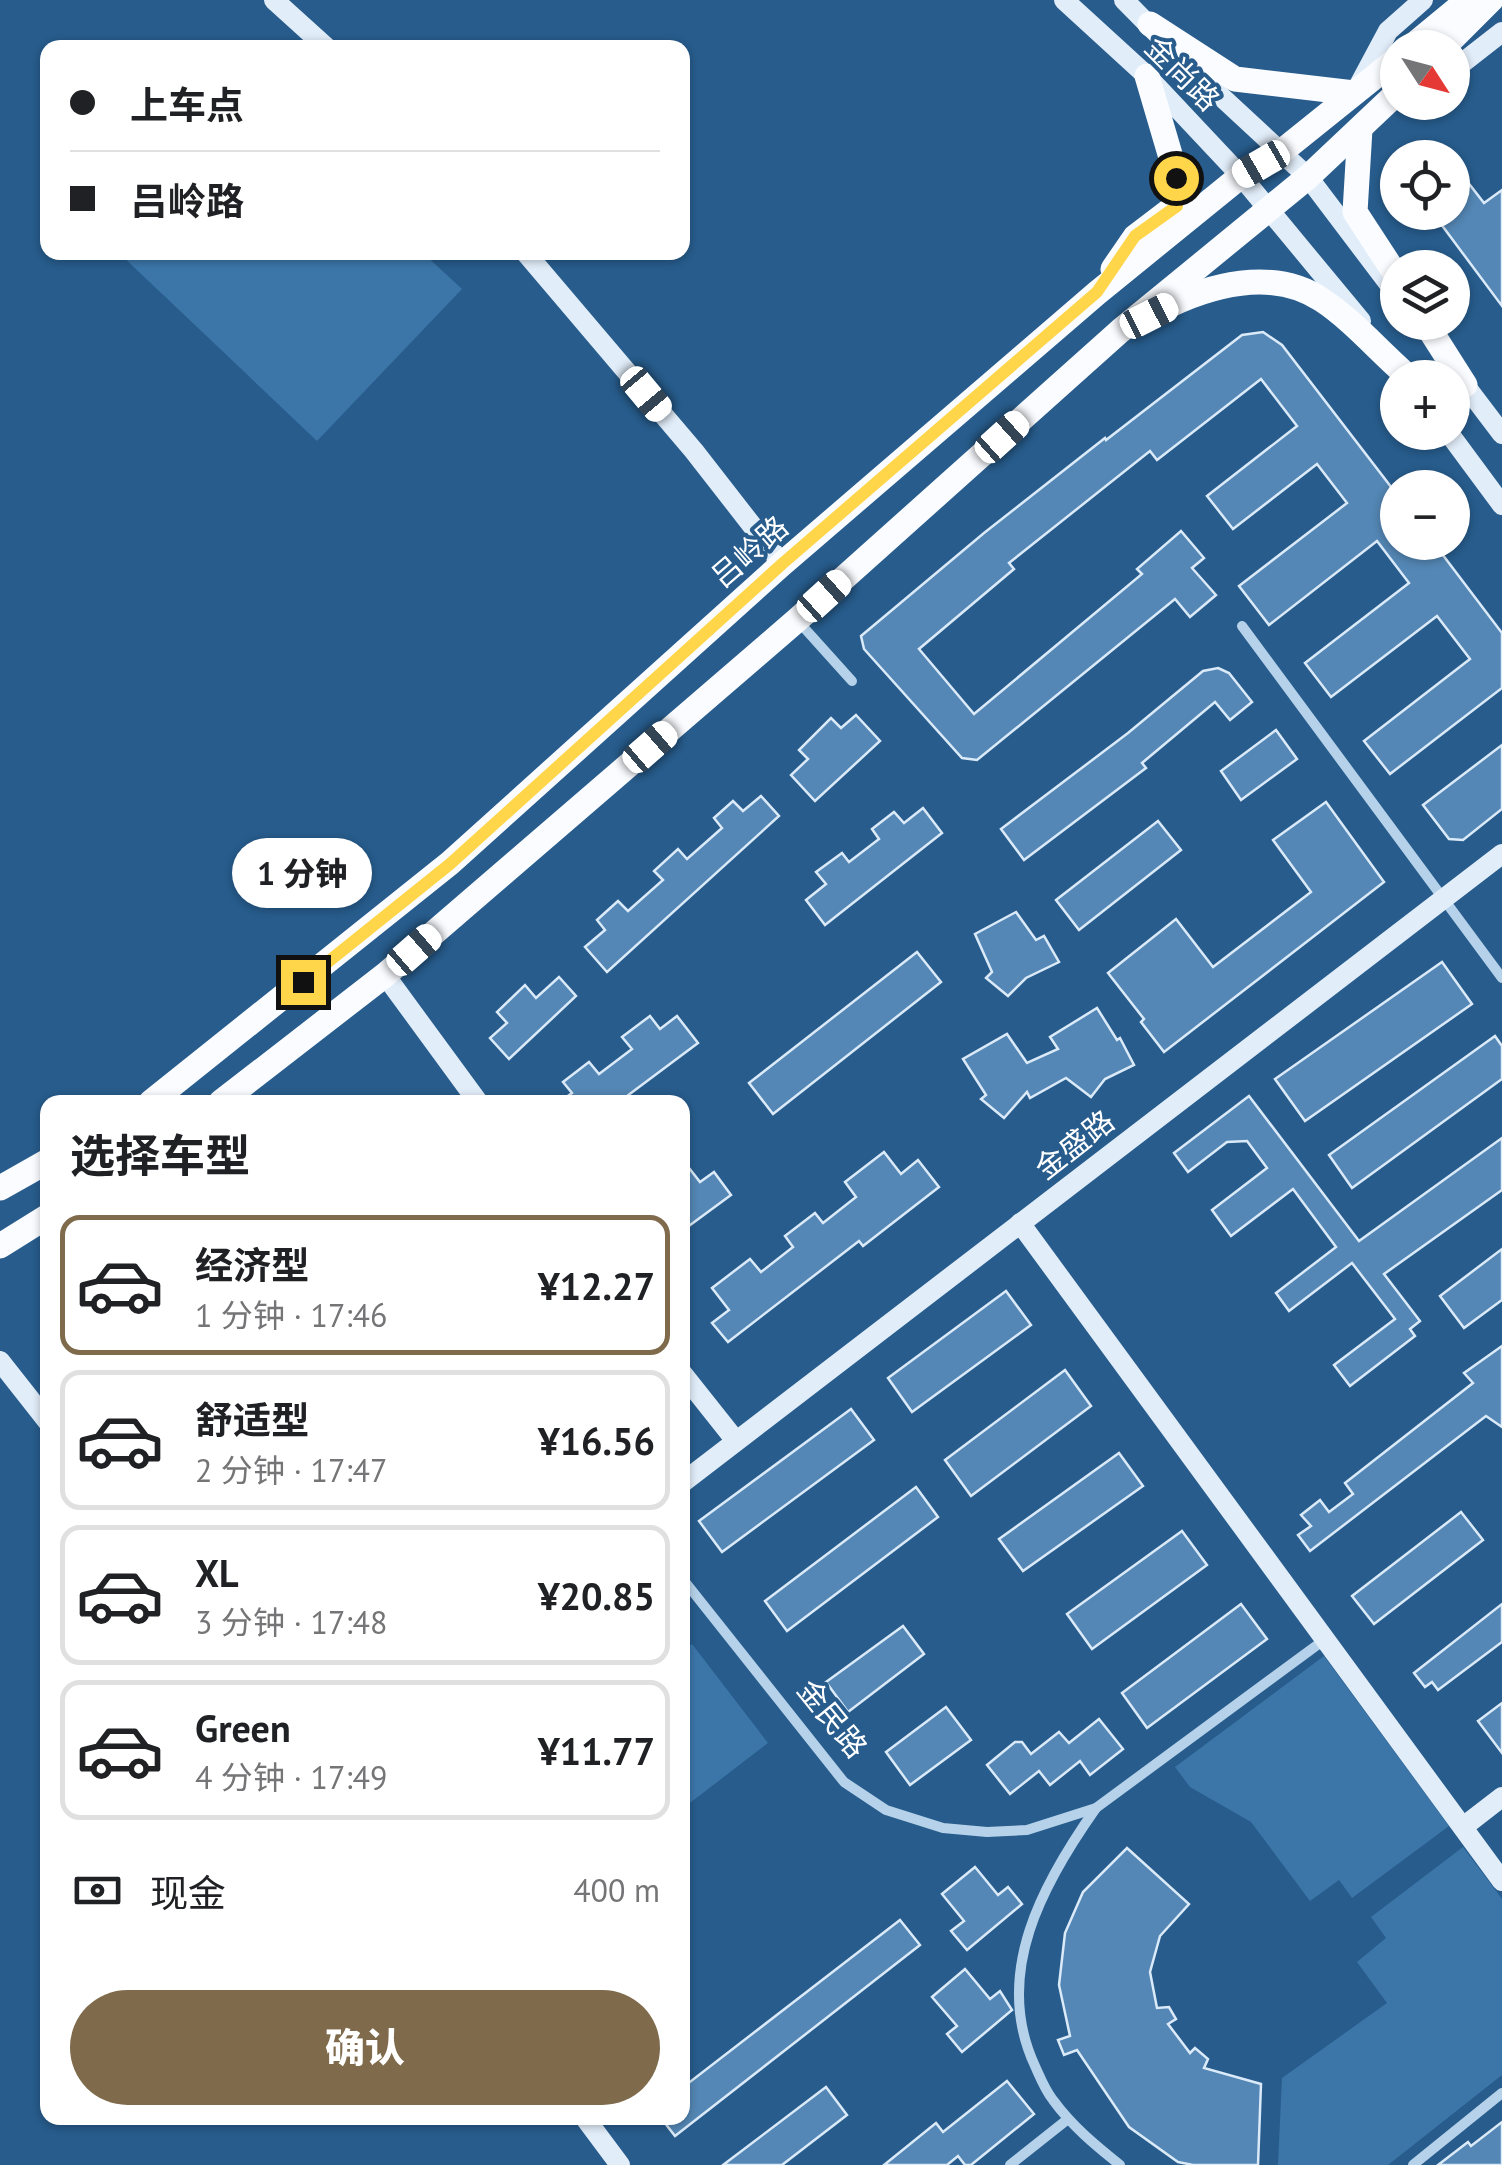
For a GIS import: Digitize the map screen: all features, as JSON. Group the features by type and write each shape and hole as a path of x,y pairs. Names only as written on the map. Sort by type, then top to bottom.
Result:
{"main road":[{"path":"1432,30 1468,0"},
{"path":"1460,30 1491,0"},
{"path":"1150,24 1235,80 1354,93"},
{"name":"吕岭路","path":"161,1095 450,864 782,564 1097,292 1241,176 1281,152 1380,72"},
{"path":"1097,292 1135,236 1177,206 1176,178 1147,76"},
{"path":"230,1095 385,975 797,620 1120,331 1308,177 1380,110"},
{"path":"1360,129 1356,212 1380,250"},
{"path":"1120,331 1178,301 1222,286 1273,280 1320,298 1388,360"},
{"path":"0,1188 40,1166"},
{"path":"0,1246 40,1221"}],"street":[{"path":"274,0 318,40"},
{"name":"金尚路","path":"1064,0 1147,76 1241,176 1393,360"},
{"name":"金尚路","path":"1124,0 1308,177 1380,272"},
{"path":"1354,93 1388,31 1424,0"},
{"path":"1470,57 1502,32"},
{"path":"1360,129 1380,117"},
{"path":"532,260 694,450 782,564"},
{"path":"1470,392 1502,434"},
{"path":"1462,450 1502,504"},
{"path":"797,620 852,681"},
{"path":"1242,626 1502,978"},
{"name":"金盛路","path":"690,1477 1502,854"},
{"path":"385,975 473,1095"},
{"path":"1020,1224 1502,1880"},
{"path":"0,1361 40,1412"},
{"path":"690,1383 736,1442"},
{"name":"金民路","path":"690,1588 844,1782 886,1810 943,1828 987,1832 1027,1830 1096,1808"},
{"name":"金民路","path":"1120,2165 1082,2135 1050,2097 1025,2045 1018,2000 1021,1957 1038,1903 1065,1852 1096,1808 1325,1640"},
{"path":"1463,1827 1502,1797"},
{"path":"1413,2165 1502,2093"},
{"path":"1010,2165 1068,2119"},
{"path":"590,2125 620,2165"}],"shaded area":[{"path":"126,260 431,260 462,289 317,441"},
{"path":"690,1645 768,1743 690,1803"},
{"path":"1324,1656 1449,1826 1352,1898 1339,1880 1310,1901 1251,1822 1190,1787 1175,1767"},
{"path":"1463,1847 1502,1899 1502,2075 1388,2165 1278,2165 1282,2078 1387,2003 1357,1962 1386,1938 1371,1917"}],"building":[{"path":"1470,185 1484,203 1502,190 1502,306 1470,263 1470,250 1460,250 1445,230 1470,230"},
{"path":"1263,332 1282,345 1380,473 1380,545 1377,541 1269,625 1239,586 1347,503 1317,464 1233,529 1207,496 1297,426 1261,379 1157,460 1150,451 1009,563 1014,569 919,649 974,714 1142,574 1137,569 1181,531 1204,558 1192,568 1216,595 1190,617 1175,599 977,760 962,758 864,649 861,636 984,533 1242,335"},
{"path":"1391,560 1447,560 1502,633 1502,688 1390,774 1364,741 1470,659 1437,616 1331,697 1305,663 1409,583"},
{"path":"1218,668 1229,673 1252,702 1230,720 1215,702 1142,763 1146,768 1024,860 1001,829 1203,671"},
{"path":"856,715 880,741 815,801 791,775 808,759 799,750 831,718 841,728"},
{"path":"1276,730 1297,759 1241,800 1221,771"},
{"path":"1502,745 1502,809 1463,840 1449,839 1423,805"},
{"path":"761,796 779,816 607,972 585,947 605,930 597,920 618,901 628,911 663,880 654,871 678,849 687,859 722,828 714,818 733,801 743,811"},
{"path":"1326,802 1384,882 1164,1052 1108,973 1176,919 1213,967 1311,892 1273,840"},
{"path":"923,808 942,833 825,925 806,900 826,884 816,872 842,853 849,862 879,839 872,829 894,812 904,823"},
{"path":"1158,821 1181,850 1079,930 1056,900"},
{"path":"1016,912 1036,940 1044,936 1059,962 1026,978 1008,996 986,978 992,972 975,934"},
{"path":"917,952 941,982 773,1114 749,1083"},
{"path":"1442,962 1472,1004 1305,1121 1275,1079"},
{"path":"559,977 576,996 509,1059 490,1038 507,1023 497,1012 525,985 536,998"},
{"path":"1097,1008 1134,1065 1105,1079 1091,1097 1066,1078 1030,1098 1027,1092 1004,1118 981,1099 986,1095 963,1059 1007,1034 1027,1063 1058,1049 1050,1037"},
{"path":"650,1016 660,1029 677,1016 698,1043 628,1095 569,1095 572,1093 563,1082 589,1062 599,1074 632,1049 622,1037"},
{"path":"1495,1036 1502,1046 1502,1079 1352,1188 1329,1155"},
{"path":"1249,1096 1359,1241 1502,1138 1502,1190 1384,1274 1420,1321 1410,1329 1415,1336 1350,1386 1334,1365 1395,1319 1352,1263 1289,1311 1276,1293 1336,1247 1293,1189 1231,1236 1212,1210 1267,1168 1247,1141 1227,1142 1188,1172 1174,1153"},
{"path":"884,1152 901,1174 918,1160 939,1187 863,1246 859,1241 728,1342 712,1323 729,1310 712,1288 750,1259 761,1272 793,1247 785,1236 815,1213 823,1223 856,1197 845,1182"},
{"path":"690,1169 700,1182 714,1172 731,1195 690,1225"},
{"path":"1502,1249 1502,1300 1464,1328 1440,1296"},
{"path":"1006,1291 1031,1325 912,1412 888,1378"},
{"path":"1502,1346 1502,1427 1486,1416 1310,1551 1298,1535 1311,1526 1301,1515 1320,1500 1329,1512 1353,1494 1345,1483 1473,1383 1464,1373"},
{"path":"1065,1370 1091,1406 971,1496 945,1460"},
{"path":"851,1409 874,1440 722,1552 699,1521"},
{"path":"1119,1453 1143,1486 1023,1571 999,1539"},
{"path":"916,1487 938,1517 787,1631 765,1601"},
{"path":"1461,1512 1483,1540 1374,1624 1352,1596"},
{"path":"1182,1531 1207,1565 1092,1649 1067,1614"},
{"path":"1241,1604 1267,1639 1147,1728 1122,1693"},
{"path":"1502,1604 1502,1642 1438,1690 1432,1682 1425,1687 1414,1673"},
{"path":"903,1626 924,1654 848,1712 826,1682"},
{"path":"1502,1703 1502,1753 1478,1721"},
{"path":"946,1707 971,1740 910,1785 886,1752"},
{"path":"1099,1719 1123,1749 1090,1775 1080,1761 1050,1785 1039,1771 1010,1794 987,1765 1015,1742 1022,1742 1031,1754 1059,1732 1069,1743"},
{"path":"1127,1848 1189,1904 1160,1936 1150,1972 1157,2008 1169,2007 1176,2019 1168,2024 1190,2053 1195,2048 1208,2059 1204,2068 1261,2084 1258,2165 1178,2162 1129,2127 1077,2050 1064,2055 1058,2040 1070,2036 1059,1985 1065,1933 1083,1892"},
{"path":"975,1867 998,1895 1008,1887 1022,1904 967,1950 951,1931 964,1921 942,1894"},
{"path":"900,1920 920,1945 690,2124 690,2082"},
{"path":"965,1969 990,1999 1000,1991 1012,2010 962,2052 947,2034 957,2026 932,1997"},
{"path":"1007,2081 1034,2114 971,2165 965,2165 958,2156 947,2165 884,2165 936,2123 943,2132"},
{"path":"826,2087 847,2115 782,2165 723,2165"},
{"path":"1502,2122 1502,2165 1438,2165 1468,2142 1471,2146"},
{"path":"666,2125 689,2125 675,2136"}],"route":[{"path":"303,982 450,864 782,564 1097,292 1135,236 1177,206 1176,178"}]}
